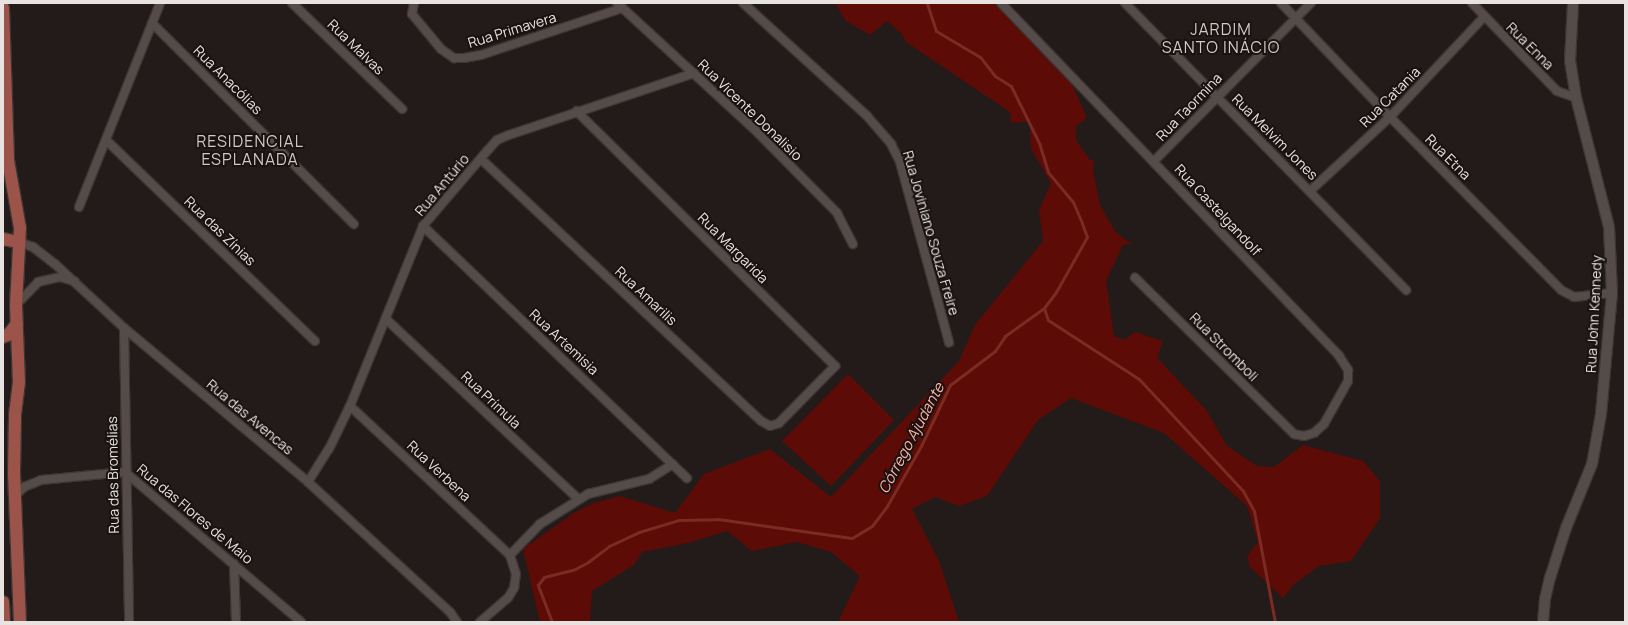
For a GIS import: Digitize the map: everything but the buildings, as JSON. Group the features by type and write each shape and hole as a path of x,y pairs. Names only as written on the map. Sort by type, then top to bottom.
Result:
{"main road":[{"path":"3,8 8,160 20,228 16,305 20,369 14,427 14,497 20,622"},
{"path":"3,239 19,242"},
{"path":"3,336 8,335 17,324"},
{"path":"3,602 4,622"}],"street":[{"path":"79,207 160,3"},
{"name":"Rua Malvas","path":"292,3 402,109"},
{"name":"Rua Joviniano Souza Freire","path":"743,3 867,116 897,153 948,342"},
{"name":"Rua Castelgandolf","path":"1001,3 1154,161 1339,356 1348,370 1348,381 1324,424 1314,433 1304,436 1294,434"},
{"name":"Rua Melvim Jones","path":"1125,3 1406,290"},
{"name":"Rua Etna","path":"1282,3 1390,117 1561,290 1574,297 1612,293"},
{"name":"Rua Taormina","path":"1154,161 1311,3"},
{"name":"Rua Enna","path":"1472,3 1484,18 1557,91 1576,98"},
{"name":"Rua John Kennedy","path":"1543,622 1545,599 1550,578 1566,528 1592,464 1601,414 1612,293 1609,227 1576,98 1570,61 1573,3"},
{"name":"Rua Primavera","path":"414,4 412,14 441,49 454,58 481,55 620,6"},
{"name":"Rua Vicente Donalisio","path":"620,6 753,128 837,213 853,244"},
{"name":"Rua Catania","path":"1310,191 1390,117 1484,18"},
{"name":"Rua Anacólias","path":"152,23 354,224"},
{"name":"Rua Antúrio","path":"308,482 329,449 350,406 387,320 423,226 497,140 576,111 694,73"},
{"name":"Rua Margarida","path":"576,111 834,366 798,404"},
{"name":"Rua das Zínias","path":"106,140 315,341"},
{"name":"Rua Amarilis","path":"481,159 761,421 775,425 798,404"},
{"name":"Rua Artemisia","path":"423,226 687,478"},
{"name":"Rua das Avencas","path":"19,242 33,247 77,282 124,328 308,482 450,612 457,622"},
{"path":"16,305 38,282 60,277 77,282"},
{"name":"Rua Stromboli","path":"1135,278 1294,434"},
{"name":"Rua Prímula","path":"387,320 578,499"},
{"name":"Rua das Bromélias","path":"124,328 125,472 129,622"},
{"name":"Rua Verbena","path":"350,406 510,555"},
{"path":"480,622 508,598 514,588 515,566 510,555 540,524 578,499 598,491 649,479 673,464"},
{"name":"Rua das Flores de Maio","path":"14,497 24,487 41,480 125,472 301,622"},
{"path":"234,564 236,622"}],"shaded area":[{"path":"835,3 1005,3 1062,62 1087,118 1076,126 1076,140 1090,160 1094,160 1093,170 1100,205 1115,231 1128,242 1135,243 1123,245 1106,281 1114,336 1124,340 1135,332 1163,341 1157,358 1207,411 1227,446 1257,466 1274,467 1303,445 1363,461 1380,481 1380,518 1351,561 1319,566 1294,584 1283,598 1250,567 1247,556 1258,542 1247,506 1164,433 1071,398 1038,420 987,496 959,506 935,497 912,509 939,561 959,622 838,622 860,576 831,552 797,542 752,551 727,531 688,543 642,552 634,565 592,591 590,622 540,622 523,549 575,512 594,503 620,496 675,513 704,474 770,449 831,497 959,361 975,325 1043,241 1039,210 1051,183 1031,149 1030,121 1011,123 1010,112 906,42 901,33 887,21 870,35 846,21"},
{"path":"848,374 894,420 831,486 782,441"}],"waterway":[{"name":"Córrego Ajudante","path":"552,622 538,585 544,577 575,569 588,562 609,546 639,532 679,520 718,519 852,538 872,526 887,506 921,446 950,385 995,351 1005,336 1044,308 1056,292 1087,237 1073,202 1048,172 1040,145 1011,86 995,76 980,57 936,31 927,3"},
{"path":"1044,308 1048,320 1139,379 1243,491 1254,511 1275,622"}],"district":[{"name":"JARDIM SANTO INÁCIO","path":"1221,38"},
{"name":"RESIDENCIAL ESPLANADA","path":"250,150"}]}
